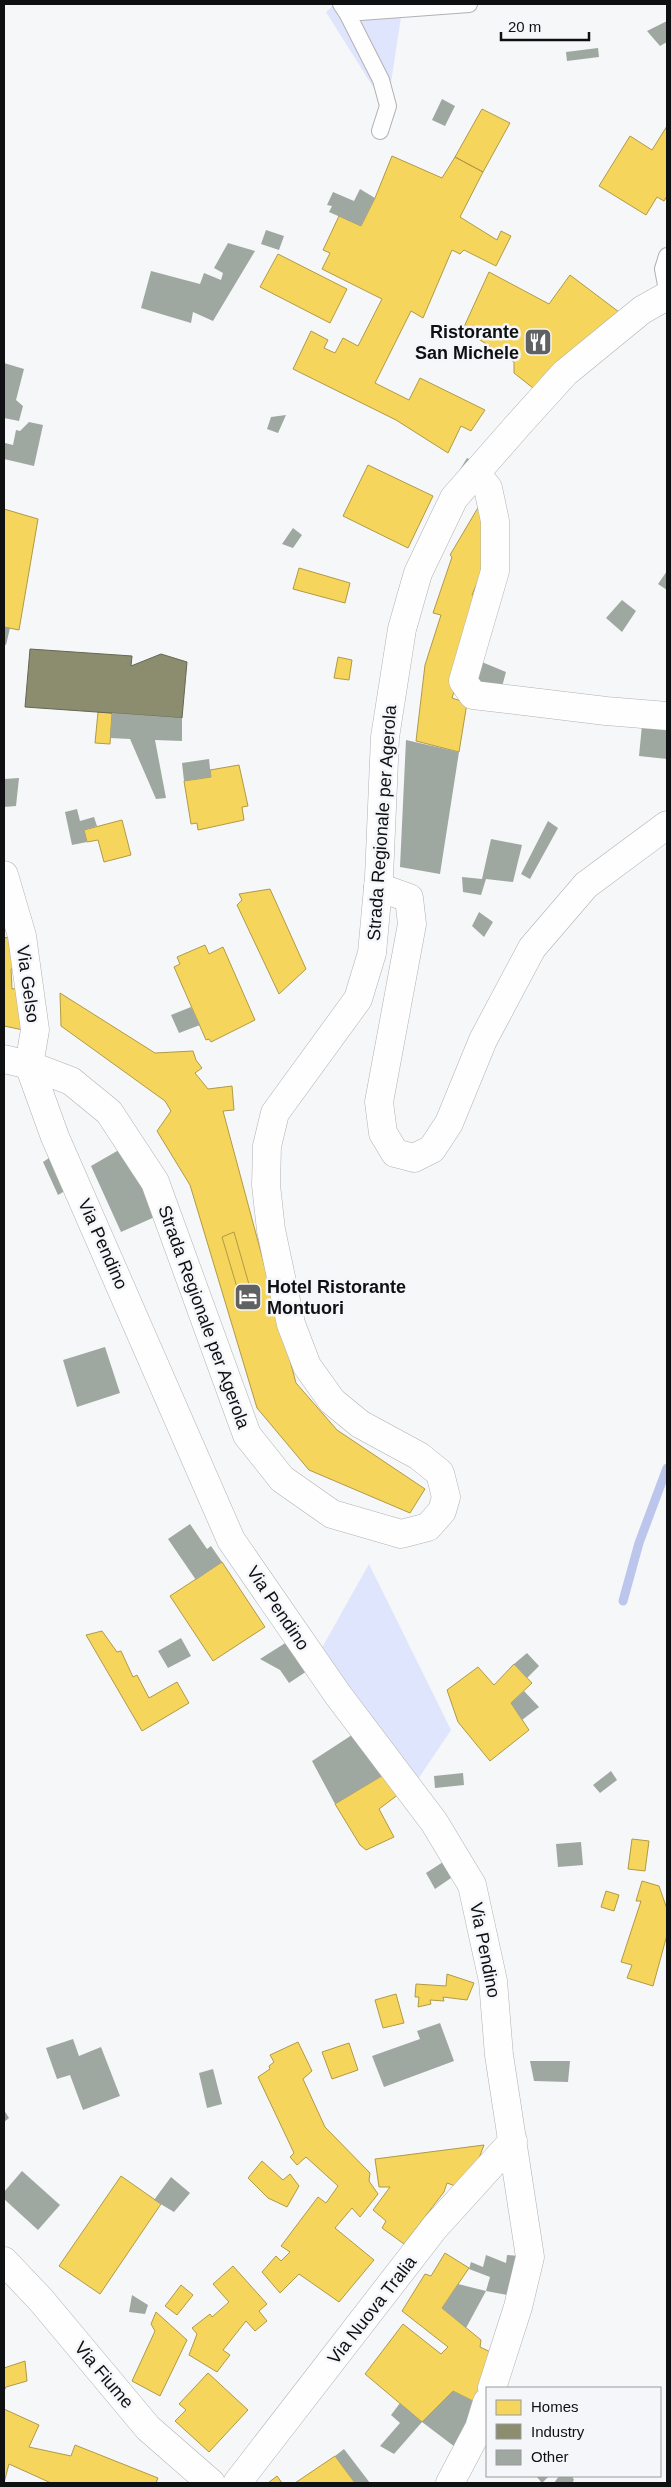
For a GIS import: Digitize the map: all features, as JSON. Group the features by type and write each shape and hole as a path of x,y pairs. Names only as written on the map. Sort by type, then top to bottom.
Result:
{"street":[{"name":"Strada Regionale per Agerola","path":"16,1062 71,1081 110,1112 155,1182 247,1435 282,1478 332,1514 402,1534 428,1527 442,1511 446,1497 440,1472 419,1456 360,1424 332,1401 307,1366 291,1324 272,1230 266,1185 266,1146 275,1113 358,998 372,953 378,887 385,737 402,629 418,573 454,498 476,473 565,374 642,310 667,296"},
{"path":"476,473 488,488 495,521 496,543 495,571 463,681 474,695 606,711 667,716"},
{"path":"378,887 409,898 412,924 379,1102 383,1133 395,1154 414,1158 432,1149 449,1123 483,1040 532,948 586,885 667,825"},
{"name":"Via Gelso","path":"4,875 22,936 35,1030 16,1062"},
{"name":"Via Pendino","path":"16,1062 55,1137 232,1540 338,1695 434,1822 472,1884 493,1981 499,2055 530,2257 518,2308 492,2387"},
{"name":"Via Nuova Tralia","path":"237,2483 436,2228 513,2141"},
{"name":"Via Fiume","path":"5,2267 41,2300 148,2428 212,2483"},
{"path":"450,2483 479,2428 486,2405"}],"lane":[{"path":"380,130 388,106 381,80 344,8 469,4"},
{"path":"667,256 663,269 667,290"}],"shaded area":[{"path":"335,4 403,4 387,109 326,12"},
{"path":"369,1564 451,1730 404,1800 310,1669"}],"building: Homes":[{"path":"482,109 510,123 483,172 455,157"},
{"path":"667,126 667,196 664,201 657,197 646,215 599,186 630,136 652,150"},
{"path":"392,156 442,178 455,157 483,172 460,217 497,240 501,231 511,236 496,266 464,250 460,254 452,250 423,318 411,311 375,383 409,400 420,378 485,410 471,431 461,426 448,453 396,420 293,369 311,331 328,340 324,348 335,353 343,338 358,346 382,299 322,269 330,253 323,250 339,216 361,226"},
{"path":"278,254 347,289 330,323 260,287"},
{"path":"489,272 549,304 570,275 619,312 533,388 514,373 514,362 463,329"},
{"path":"368,465 433,496 408,548 343,516"},
{"path":"479,506 493,545 472,595 483,598 452,698 467,703 459,752 416,741 425,665 441,615 433,613 452,557 450,555"},
{"path":"4,509 38,519 19,630 4,627"},
{"path":"299,568 350,583 345,603 293,589"},
{"path":"338,657 352,660 349,680 334,678"},
{"path":"98,712 112,713 110,744 95,743"},
{"path":"239,765 248,806 242,807 244,820 198,830 197,823 191,824 184,781 211,777 210,770"},
{"path":"122,820 131,855 104,862 98,840 87,842 84,830"},
{"path":"270,889 306,969 279,994 237,905 242,900 239,894"},
{"path":"14,936 18,968 11,969 12,989 22,988 28,1031 4,1026 4,938"},
{"path":"205,945 209,954 223,947 255,1020 211,1042 209,1039 206,1040 174,967 180,964 177,957"},
{"name":"Hotel Ristorante Montuori","path":"60,993 155,1053 193,1051 196,1060 202,1068 195,1073 208,1089 232,1086 234,1110 223,1111 296,1383 337,1430 425,1489 410,1513 309,1470 257,1408 190,1185 157,1131 171,1111 165,1101 61,1026"},
{"name":"Hotel Ristorante Montuori","path":"234,1232 250,1288 239,1294 222,1237"},
{"path":"222,1562 265,1627 213,1661 170,1596"},
{"path":"102,1631 117,1652 121,1651 133,1677 137,1675 149,1698 177,1682 189,1703 142,1731 86,1635"},
{"path":"514,1664 532,1683 511,1703 529,1730 490,1761 458,1722 447,1690 478,1667 494,1685"},
{"path":"385,1774 399,1794 379,1809 394,1837 366,1850 360,1845 335,1804"},
{"path":"632,1839 649,1841 645,1871 628,1869"},
{"path":"642,1881 659,1886 667,1909 667,1935 653,1986 627,1978 632,1965 621,1962 641,1901 636,1901"},
{"path":"606,1891 619,1895 614,1911 601,1907"},
{"path":"447,1974 474,1983 467,2000 443,1997 444,2001 430,2000 431,2004 418,2007 419,1997 415,1997 416,1984 446,1986"},
{"path":"396,1994 404,2023 383,2028 375,2000"},
{"path":"298,2042 312,2071 303,2079 325,2127 370,2173 369,2181 378,2194 360,2217 352,2208 335,2228 374,2260 339,2302 299,2274 280,2293 262,2272 276,2256 281,2261 290,2252 281,2246 318,2197 326,2203 338,2186 306,2157 297,2165 290,2157 294,2153 258,2077 270,2069 269,2066 274,2062 270,2055"},
{"path":"349,2043 358,2070 332,2079 322,2052"},
{"path":"484,2145 473,2174 461,2188 447,2183 444,2192 404,2244 382,2228 386,2221 373,2210 390,2187 379,2187 375,2159"},
{"path":"262,2161 283,2180 290,2174 299,2186 287,2207 268,2198 248,2178"},
{"path":"121,2176 161,2204 100,2294 59,2266"},
{"path":"445,2253 469,2268 442,2308 481,2340 480,2347 495,2354 479,2404 453,2391 422,2422 365,2374 403,2324 441,2354 448,2347 402,2311 425,2274 431,2276"},
{"path":"233,2266 267,2304 259,2311 267,2321 255,2331 246,2321 223,2350 230,2355 217,2372 189,2355 197,2334 192,2328 210,2314 212,2317 229,2302 213,2284"},
{"path":"181,2285 193,2295 177,2315 165,2306"},
{"path":"156,2312 187,2340 160,2396 132,2381 155,2331 151,2324"},
{"path":"25,2361 27,2381 6,2387 4,2391 4,2368"},
{"path":"208,2373 248,2410 209,2452 175,2421 186,2410 179,2404"},
{"path":"4,2409 39,2425 29,2447 71,2456 75,2445 158,2478 156,2483 51,2483 9,2464 4,2483"},
{"path":"335,2456 355,2483 295,2483"},
{"path":"277,2476 282,2483 268,2483"}],"building: Industry":[{"path":"30,649 132,656 131,666 161,654 187,662 182,718 25,707"}],"building: Other":[{"path":"667,21 667,42 660,46 647,31"},
{"path":"598,48 599,57 567,61 566,52"},
{"path":"442,99 455,106 445,126 432,120"},
{"path":"360,189 375,198 361,226 329,212 332,206 327,205 333,192 354,201"},
{"path":"266,230 284,236 279,250 261,244"},
{"path":"228,243 255,251 213,321 193,312 191,323 141,308 151,271 200,284 204,273 221,280 223,273 214,268"},
{"path":"4,363 24,369 16,400 23,406 19,421 4,418"},
{"path":"286,415 278,433 267,429 271,417"},
{"path":"29,422 43,425 34,466 4,459 5,443 13,445 16,430 20,431"},
{"path":"467,458 473,461 456,476"},
{"path":"293,528 302,535 293,548 282,544"},
{"path":"667,571 667,590 658,584"},
{"path":"622,600 636,611 622,632 606,618"},
{"path":"4,627 10,628 6,645 4,644"},
{"path":"477,660 506,672 500,694 472,680"},
{"path":"112,713 182,718 182,741 155,740 166,798 156,799 130,739 110,738"},
{"path":"642,725 667,730 667,759 639,756"},
{"path":"406,740 459,752 440,874 400,867"},
{"path":"209,759 211,777 184,781 182,763"},
{"path":"19,778 16,806 4,807 4,779"},
{"path":"77,809 80,821 94,817 97,826 84,830 87,842 72,845 65,812"},
{"path":"548,821 558,828 530,879 521,874"},
{"path":"491,839 522,845 513,882 486,879 481,895 463,892 462,877 482,879"},
{"path":"479,912 493,922 484,937 472,926"},
{"path":"191,1007 200,1025 179,1033 171,1015"},
{"path":"124,1147 157,1216 121,1232 91,1166"},
{"path":"55,1154 70,1188 58,1195 43,1162"},
{"path":"105,1347 120,1393 77,1407 63,1360"},
{"path":"190,1524 207,1549 211,1546 222,1562 196,1580 168,1539"},
{"path":"181,1638 191,1656 168,1668 158,1651"},
{"path":"290,1640 310,1669 289,1683 280,1670 260,1659"},
{"path":"527,1653 539,1666 527,1678 514,1664"},
{"path":"524,1691 539,1707 522,1720 511,1703"},
{"path":"355,1733 385,1774 335,1804 312,1761"},
{"path":"611,1771 617,1780 600,1793 593,1785"},
{"path":"463,1773 464,1785 435,1788 434,1776"},
{"path":"581,1842 583,1865 558,1867 556,1844"},
{"path":"443,1862 451,1878 435,1889 426,1873"},
{"path":"440,2023 454,2061 384,2087 372,2056 420,2039 417,2031"},
{"path":"73,2039 79,2056 101,2047 120,2096 83,2110 70,2075 57,2079 46,2048"},
{"path":"530,2061 570,2061 568,2082 534,2081"},
{"path":"213,2069 222,2104 207,2108 199,2073"},
{"path":"4,2110 9,2118 4,2122"},
{"path":"22,2171 60,2205 38,2230 4,2199 4,2192"},
{"path":"171,2177 190,2193 174,2212 154,2200"},
{"path":"486,2255 506,2263 507,2255 519,2256 512,2296 486,2291 490,2277 469,2269 471,2262 483,2267"},
{"path":"458,2284 486,2291 466,2328 442,2308"},
{"path":"132,2295 148,2305 145,2314 129,2312"},
{"path":"453,2391 479,2404 459,2450 422,2422"},
{"path":"400,2403 422,2422 394,2454 380,2446 400,2423 391,2415"},
{"path":"344,2449 370,2483 355,2483 335,2456"},
{"path":"537,2477 548,2477 542,2483"},
{"path":"558,2477 572,2477 574,2480 572,2483 554,2483"}],"waterway":[{"path":"623,1601 639,1543 667,1468"}],"place":[{"name":"Ristorante San Michele","path":"538,342"},
{"name":"Hotel Ristorante Montuori","path":"248,1297"}]}
